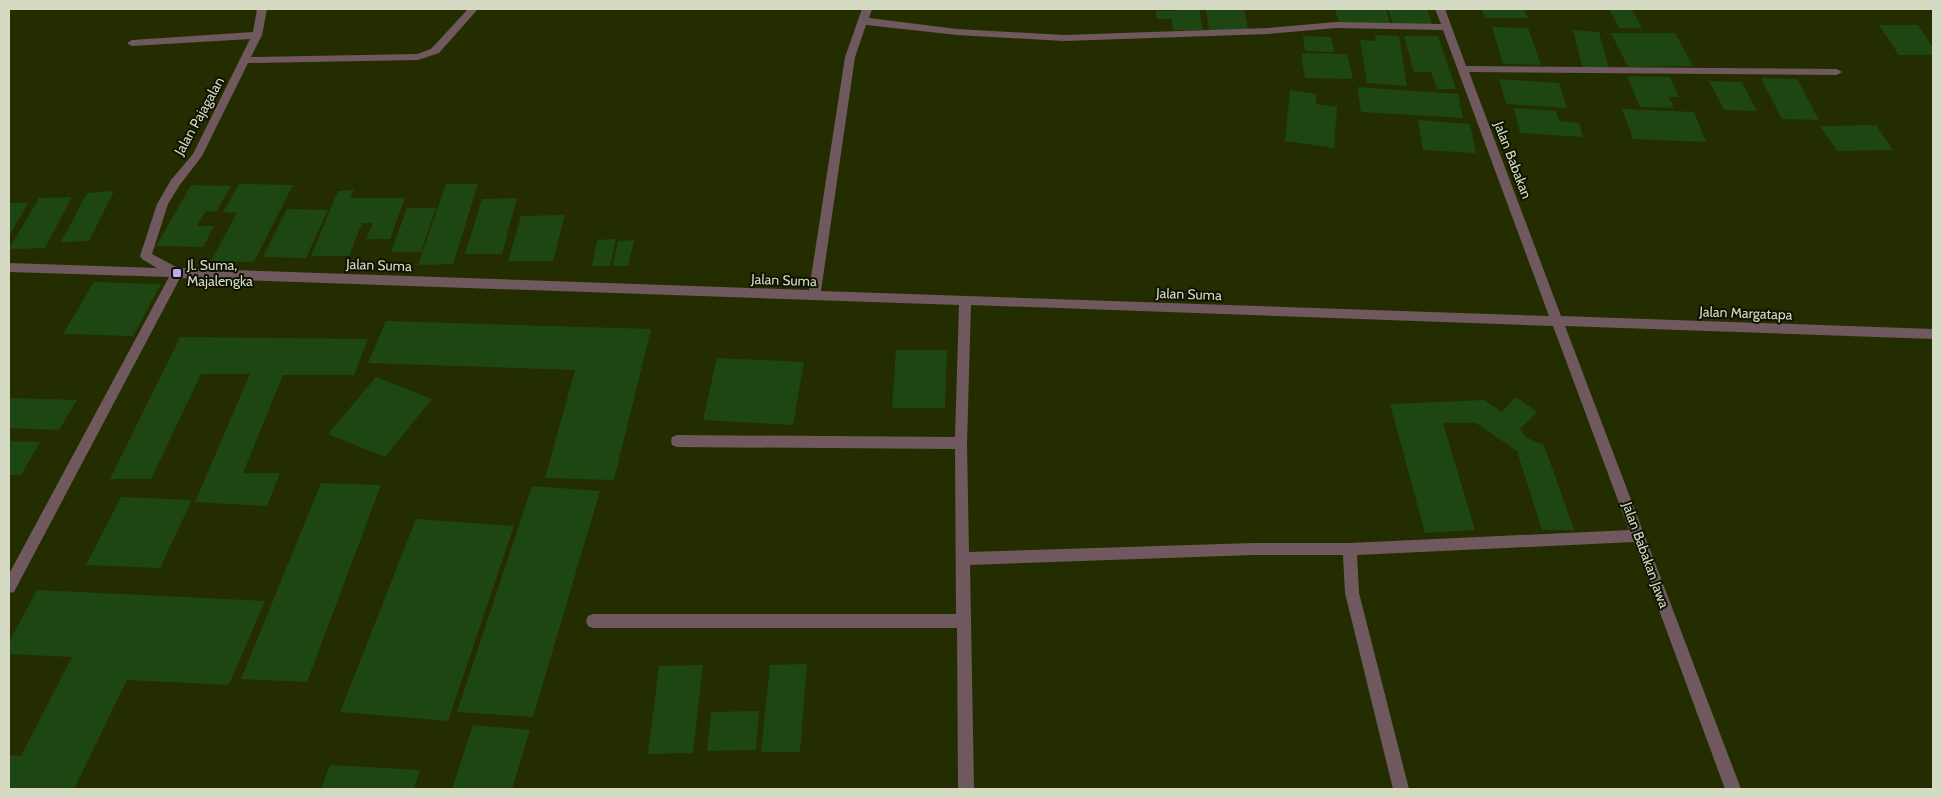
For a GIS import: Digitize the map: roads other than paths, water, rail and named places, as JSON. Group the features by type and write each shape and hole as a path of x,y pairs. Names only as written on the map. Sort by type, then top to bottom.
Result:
{"street":[{"name":"Jalan Pajagalan","path":"177,273 146,256 162,204 197,156 258,35 262,9"},
{"path":"246,60 418,57 427,55 435,51 473,9"},
{"path":"814,296 850,57 867,9"},
{"name":"Jalan Babakan","path":"1440,9 1558,322"},
{"path":"863,21 957,32 1064,38 1268,31 1336,25 1447,27"},
{"path":"132,43 258,35"},
{"path":"1463,69 1837,72"},
{"name":"Jalan Suma","path":"9,267 1558,322"},
{"path":"9,588 177,273"},
{"path":"965,301 961,443 962,621 966,789"},
{"name":"Jalan Margatapa","path":"1558,322 1933,334"},
{"name":"Jalan Babakan Jawa","path":"1558,322 1732,789"},
{"path":"677,441 961,443"},
{"path":"962,559 1253,549 1350,549 1638,536"},
{"path":"1350,549 1352,593 1401,789"},
{"path":"593,621 962,621"}],"place":[{"name":"Jl. Suma, Majalengka","path":"177,273"}]}
